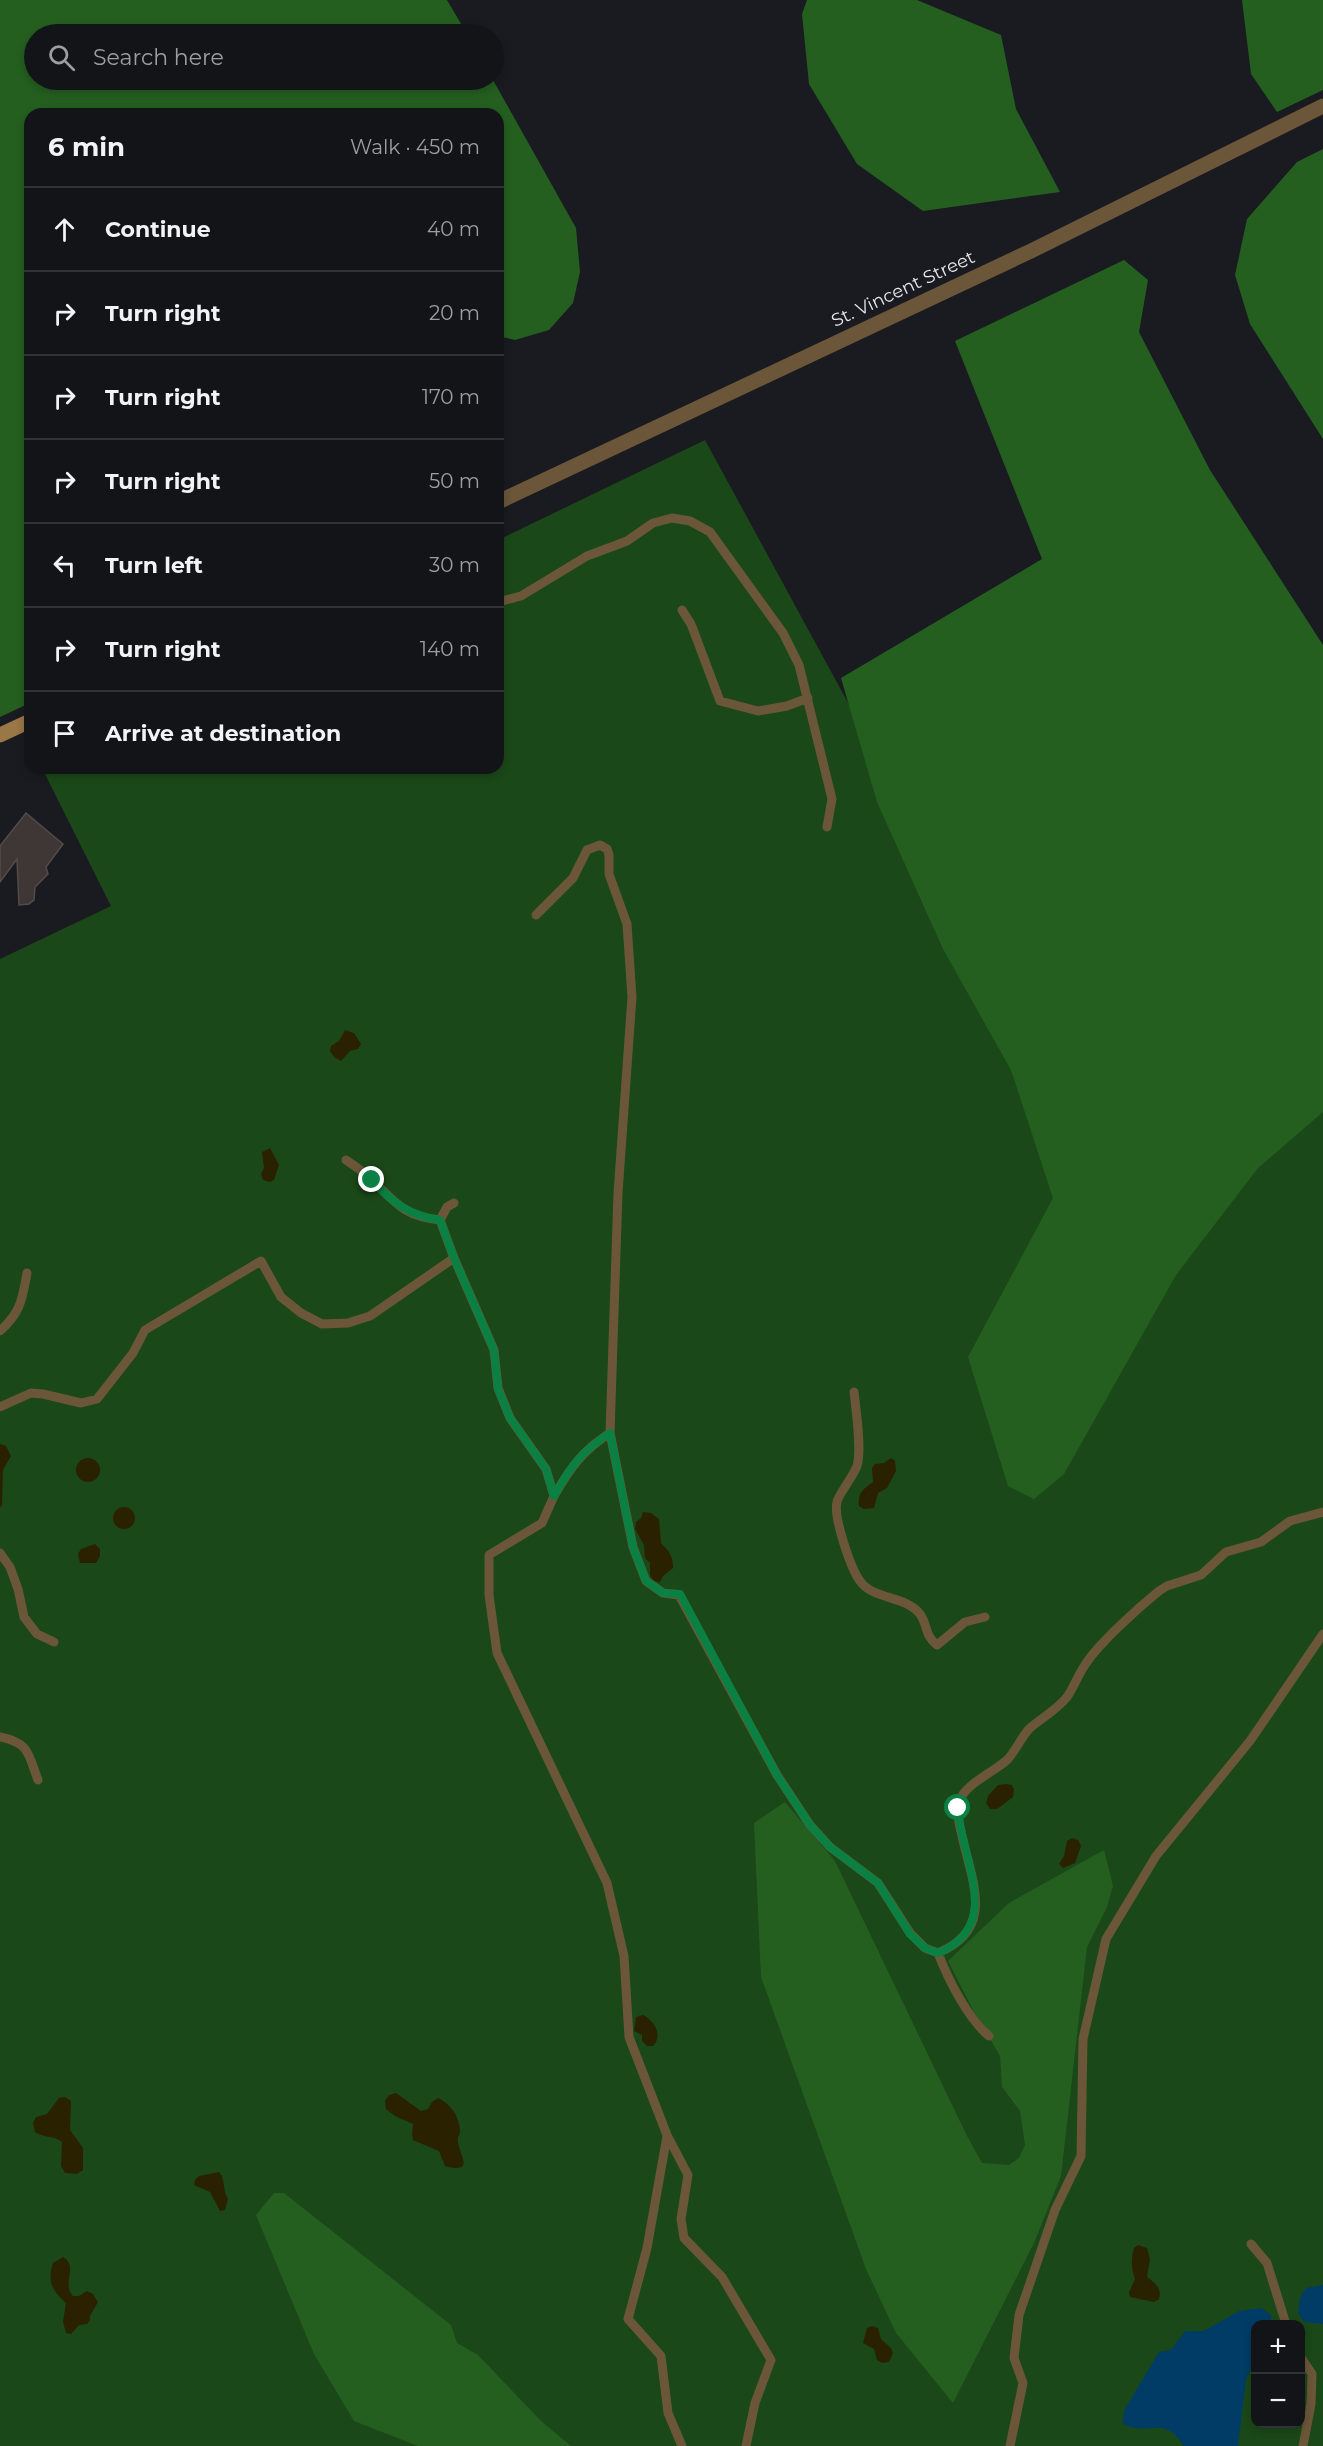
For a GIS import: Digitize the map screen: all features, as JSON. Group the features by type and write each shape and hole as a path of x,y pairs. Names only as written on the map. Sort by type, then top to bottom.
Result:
{"main road":[{"path":"0,735 24,724"}],"street":[{"name":"St. Vincent Street","path":"504,499 1031,251 1323,106"}],"lane":[{"path":"504,600 521,596 587,556 627,541 654,524 672,518 690,521 710,532 783,633 799,665 832,799 827,828"},
{"path":"682,610 691,624 720,701 758,711 787,706 808,698"},
{"path":"536,915 573,878 587,850 600,845 607,849 609,874 627,924 632,997 618,1193 610,1433 633,1547 646,1581 663,1593 680,1594 777,1775 810,1825 830,1847 878,1883 910,1934 925,1948 938,1953 949,1949 973,1925 976,1910 975,1892 959,1823 960,1798 968,1788 1009,1757 1028,1731 1067,1698 1085,1664 1096,1651 1159,1591 1167,1586 1201,1575 1226,1552 1261,1542 1290,1521 1323,1512"},
{"path":"346,1160 407,1212 424,1218 440,1220"},
{"path":"440,1220 447,1208 454,1203"},
{"path":"440,1220 494,1350 498,1389 510,1418 546,1469 554,1496"},
{"path":"0,1407 31,1393 81,1402 97,1399 133,1353 146,1330 261,1261 281,1297 301,1314 322,1324 348,1323 370,1316 454,1258"},
{"path":"0,1331 12,1320 21,1306 27,1273"},
{"path":"854,1392 857,1465 837,1502 839,1524 851,1567 861,1584 877,1593 904,1602 920,1614 928,1638 937,1645 965,1622 985,1617"},
{"path":"610,1433 588,1447 570,1469 542,1523 489,1555 489,1595 497,1653 607,1883 624,1956 629,2037 667,2135 688,2175 681,2219 684,2238 722,2277 771,2360 755,2403 747,2446"},
{"path":"0,1553 10,1567 24,1617 37,1634 54,1642"},
{"path":"1010,2446 1023,2383 1014,2358 1019,2315 1055,2210 1081,2156 1083,2039 1106,1939 1156,1856 1250,1741 1323,1634"},
{"path":"0,1737 16,1740 24,1745 39,1780"},
{"path":"938,1953 951,1985 979,2028 989,2036"},
{"path":"667,2135 647,2248 628,2319 661,2356 668,2413 682,2446"},
{"path":"1251,2244 1267,2263 1284,2320"},
{"path":"1303,2446 1311,2404 1312,2373 1305,2363"}],"green space":[{"path":"0,0 447,0 461,24 24,24 24,90 499,90 576,228 580,272 573,303 549,330 515,340 504,337 504,108 24,108 24,706 0,717"},
{"path":"807,0 917,0 1001,35 1016,109 1060,192 923,211 857,164 809,84 802,14"},
{"path":"1242,0 1323,0 1323,90 1277,112 1251,74"},
{"path":"1323,149 1323,439 1250,324 1235,275 1247,219 1297,162"},
{"path":"1124,260 1148,280 1139,332 1210,470 1323,645 1323,1112 1258,1168 1176,1275 1064,1474 1034,1499 1008,1486 968,1357 1053,1198 1011,1070 943,949 877,802 841,678 1042,559 955,341"},
{"path":"705,440 1103,1171 1323,1044 1323,2446 0,2446 0,959 111,906 45,774 504,774 504,537"},
{"path":"785,1802 835,1861 982,2163 1009,2165 1019,2158 1025,2145 1020,2111 1002,2087 1000,2056 948,1961 1009,1903 1104,1850 1113,1886 1107,1907 1087,1947 1061,2176 1034,2243 953,2403 896,2333 866,2269 761,1977 754,1823"},
{"path":"274,2193 284,2193 451,2325 457,2343 478,2355 541,2421 571,2446 418,2446 354,2421 314,2354 256,2215"}],"sand":[{"path":"345,1030 354,1033 361,1044 358,1049 350,1051 341,1061 330,1051 331,1046 339,1041"},
{"path":"270,1148 279,1165 274,1180 270,1182 263,1180 261,1174 264,1168 262,1152"},
{"path":"0,1444 6,1446 11,1456 3,1470 0,1508"},
{"path":"88,1458 96,1462 100,1470 96,1478 88,1482 80,1478 76,1470 80,1462"},
{"path":"891,1458 895,1461 896,1471 887,1488 878,1493 874,1508 864,1509 859,1506 859,1498 873,1482 872,1468 875,1464 884,1463"},
{"path":"124,1507 132,1510 135,1518 132,1526 124,1529 116,1526 113,1518 116,1510"},
{"path":"643,1512 651,1513 659,1519 661,1543 672,1560 673,1568 663,1576 660,1582 654,1581 650,1575 650,1563 645,1558 644,1545 635,1529 636,1522 641,1518"},
{"path":"95,1544 100,1549 100,1556 96,1563 80,1563 78,1554 81,1549"},
{"path":"998,1785 1012,1785 1013,1797 997,1809 990,1809 986,1803 988,1796"},
{"path":"1072,1838 1078,1840 1081,1846 1075,1863 1063,1868 1059,1864 1064,1856 1067,1841"},
{"path":"643,2015 656,2029 657,2038 653,2046 647,2046 642,2041 642,2035 634,2031 636,2017"},
{"path":"396,2093 421,2111 428,2109 438,2098 451,2107 460,2126 458,2141 463,2161 461,2167 445,2166 439,2151 413,2140 413,2124 386,2109 385,2101 389,2095"},
{"path":"65,2097 71,2101 70,2130 83,2148 83,2170 77,2174 65,2173 61,2166 62,2142 35,2132 33,2123 36,2117 47,2114 59,2098"},
{"path":"219,2172 223,2178 228,2199 225,2210 220,2211 210,2192 194,2185 199,2176"},
{"path":"1138,2245 1147,2248 1150,2259 1147,2277 1159,2289 1159,2299 1154,2302 1130,2297 1129,2292 1135,2279 1132,2256 1134,2248"},
{"path":"63,2257 70,2265 69,2286 73,2296 79,2296 87,2291 93,2294 98,2302 87,2324 79,2325 71,2334 66,2333 63,2322 66,2303 54,2290 51,2280 53,2263"},
{"path":"872,2326 878,2328 881,2339 891,2348 893,2353 889,2362 882,2363 877,2360 874,2349 863,2343 867,2328"}],"water":[{"path":"1323,2285 1323,2324 1305,2322 1298,2313 1300,2298 1306,2288"},
{"path":"1261,2308 1271,2315 1271,2320 1251,2320 1251,2368 1246,2380 1238,2446 1184,2446 1169,2430 1140,2429 1122,2423 1125,2409 1159,2352 1171,2350 1185,2331 1204,2331 1239,2311"}],"building":[{"path":"26,813 63,844 46,867 48,874 35,887 34,900 29,904 19,905 17,859 0,882 0,846"}],"route":[{"path":"372,1180 388,1198 407,1212 424,1218 440,1220 494,1350 498,1389 510,1418 546,1469 554,1496 570,1469 588,1447 610,1433 633,1547 646,1581 663,1593 680,1594 777,1775 810,1825 830,1847 878,1883 910,1934 925,1948 938,1953 949,1949 973,1925 976,1910 975,1892 959,1823 958,1808"}]}
